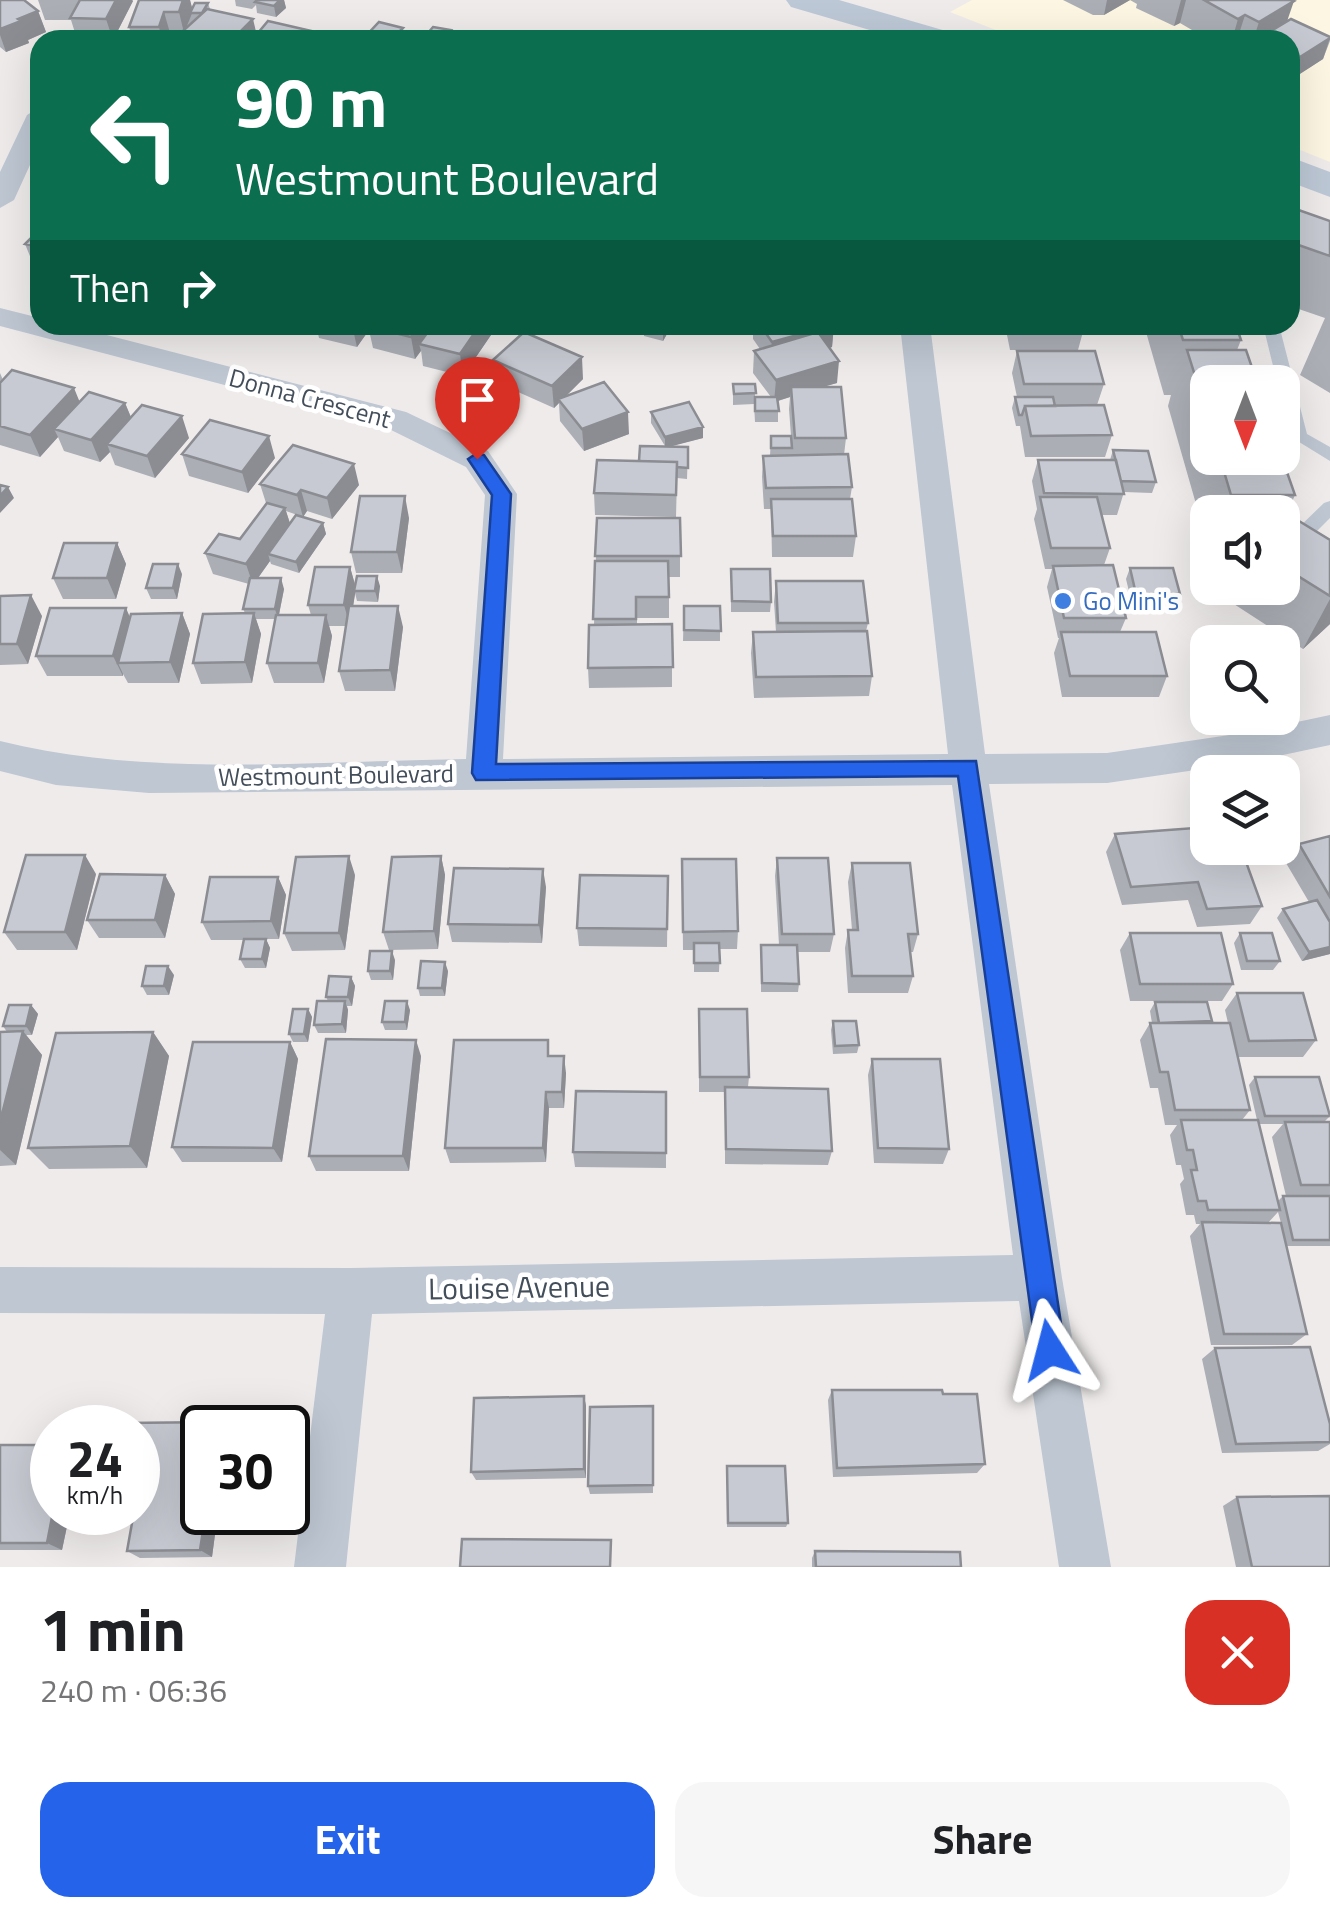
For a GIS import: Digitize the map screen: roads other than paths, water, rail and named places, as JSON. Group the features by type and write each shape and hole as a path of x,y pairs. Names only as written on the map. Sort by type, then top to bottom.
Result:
{"main road":[{"path":"803,0 906,30"},
{"path":"1300,172 1330,186"}],"street":[{"path":"0,200 30,136"},
{"name":"Donna Crescent","path":"0,317 30,325"},
{"name":"Donna Crescent","path":"70,335 395,419 477,459 502,494 484,773"},
{"path":"915,335 968,767 1039,1278 1085,1567"},
{"name":"Westmount Boulevard","path":"0,756 56,770 150,778 1107,768 1250,747 1330,730"},
{"name":"Louise Avenue","path":"0,1290 350,1292 1039,1278"},
{"path":"320,1567 350,1292"}],"lane":[{"path":"1274,335 1300,437 1330,456"},
{"path":"1302,535 1330,507"}],"place":[{"name":"Go Mini's","path":"1063,601"}]}
